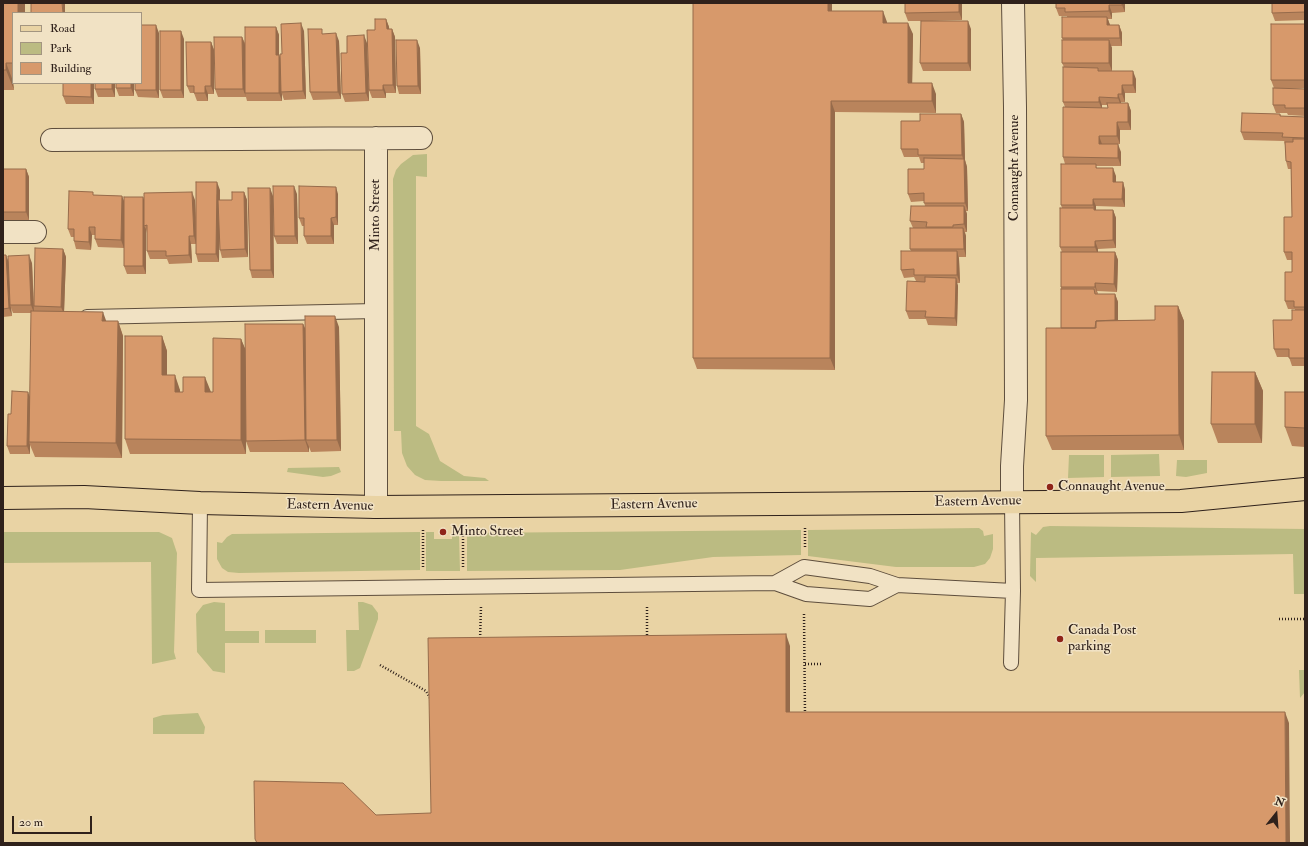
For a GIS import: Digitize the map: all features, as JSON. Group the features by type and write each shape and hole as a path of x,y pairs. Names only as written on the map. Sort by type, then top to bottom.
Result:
{"main road":[{"name":"Eastern Avenue","path":"3,498 84,497 200,503 376,507 1181,500 1305,489"}],"street":[{"name":"Connaught Avenue","path":"1012,502 1012,466 1016,400 1015,106 1013,3"},
{"name":"Minto Street","path":"376,138 376,507"},
{"path":"52,140 421,138"},
{"path":"3,232 35,232"}],"lane":[{"path":"74,317 376,311"},
{"path":"1011,664 1013,590 1012,502"},
{"path":"200,503 199,590 775,582 806,594 870,599 897,585"},
{"path":"775,582 804,567 870,576 897,585 1013,590"}],"path":[{"path":"423,571 424,528"},
{"path":"463,528 463,571"},
{"path":"647,601 647,642"},
{"path":"480,647 481,604"},
{"path":"804,612 805,715"},
{"path":"1279,619 1305,619"},
{"path":"805,664 820,664"},
{"path":"380,665 426,691 432,702"}],"green space":[{"path":"427,154 427,177 416,176 416,426 429,434 440,461 464,476 485,478 489,481 425,480 415,475 407,466 402,453 401,431 394,431 393,179 396,170 401,164 413,155"},
{"path":"1159,454 1160,476 1111,477 1111,455"},
{"path":"1069,455 1104,455 1104,477 1068,478"},
{"path":"1177,460 1207,460 1207,473 1186,477 1176,476"},
{"path":"339,467 341,472 323,477 287,472 288,468"},
{"path":"1043,527 1305,529 1305,594 1294,594 1293,554 1036,558 1036,582 1030,576 1031,532 1036,535"},
{"path":"979,528 983,531 984,536 993,534 993,549 990,558 985,564 974,567 896,567 808,556 808,530"},
{"path":"801,530 801,555 713,557 620,570 467,571 467,533"},
{"path":"3,532 159,532 172,538 177,553 174,652 176,659 152,664 151,562 3,563"},
{"path":"420,532 420,570 239,573 228,572 222,568 217,559 217,542 222,543 232,534"},
{"path":"426,532 434,532 434,539 452,539 452,532 459,532 460,571 426,571"},
{"path":"214,602 225,603 225,631 259,631 259,643 225,643 225,673 213,671 197,652 196,614 203,605"},
{"path":"358,602 372,605 378,613 378,619 360,668 354,671 347,671 346,630 359,630"},
{"path":"265,630 316,630 316,643 265,643"},
{"path":"1299,670 1305,670 1305,692 1300,698"},
{"path":"198,713 205,727 204,734 153,734 153,718 163,715"}],"building":[{"path":"3,3 18,3 18,12 12,12 12,63 6,63 6,70 3,70"},
{"path":"31,3 62,3 63,12 31,12"},
{"path":"693,3 828,3 828,11 883,11 883,23 908,23 908,83 932,83 932,101 831,101 830,358 693,358"},
{"path":"905,3 959,3 959,12 905,13"},
{"path":"1056,3 1122,3 1122,5 1109,5 1109,11 1065,12 1065,8 1056,8"},
{"path":"1272,3 1305,3 1305,12 1272,13"},
{"path":"1062,17 1107,17 1107,25 1119,25 1120,38 1062,38"},
{"path":"375,19 386,19 387,29 392,29 393,85 383,85 383,90 369,90 367,30 375,30"},
{"path":"921,21 968,21 968,63 920,63"},
{"path":"301,23 303,91 281,92 281,24"},
{"path":"1271,24 1305,24 1305,80 1271,80"},
{"path":"142,25 156,25 156,90 135,90 135,84 142,84"},
{"path":"245,27 276,27 276,55 279,55 279,93 245,93"},
{"path":"308,29 322,29 322,34 336,33 338,92 310,92"},
{"path":"160,31 181,31 181,90 160,90"},
{"path":"364,35 366,93 342,94 341,53 347,53 347,36"},
{"path":"214,37 242,37 243,89 215,89"},
{"path":"396,40 417,40 418,86 397,86"},
{"path":"1062,40 1109,40 1109,63 1062,63"},
{"path":"186,42 211,42 211,86 205,86 205,93 194,93 194,86 187,86"},
{"path":"1063,67 1098,68 1098,71 1133,71 1133,85 1122,85 1122,94 1118,94 1118,98 1099,97 1099,102 1063,102"},
{"path":"63,84 91,84 91,97 63,96"},
{"path":"95,84 112,84 112,89 95,89"},
{"path":"116,84 131,84 131,88 116,88"},
{"path":"1273,88 1305,89 1305,108 1285,108 1285,105 1273,105"},
{"path":"1107,103 1128,103 1128,122 1117,122 1117,136 1099,136 1099,144 1118,144 1118,158 1063,157 1063,107 1108,108"},
{"path":"1242,113 1280,114 1280,116 1305,117 1305,138 1282,137 1283,133 1241,132"},
{"path":"920,114 961,114 962,155 918,155 918,149 901,149 901,121 920,121"},
{"path":"1293,139 1305,139 1305,307 1294,307 1294,301 1285,301 1285,272 1292,272 1292,252 1284,252 1284,217 1292,217 1291,162 1286,161 1285,142 1293,142"},
{"path":"924,158 964,159 965,203 924,203 924,193 908,194 908,169 924,169"},
{"path":"1061,164 1096,164 1096,168 1113,168 1113,182 1123,182 1122,199 1093,199 1093,205 1061,205"},
{"path":"3,169 26,169 26,212 3,212"},
{"path":"196,182 217,182 216,254 196,254"},
{"path":"273,186 294,186 295,236 274,236"},
{"path":"299,186 336,187 336,217 331,218 331,236 304,236 304,218 299,218"},
{"path":"248,188 270,188 271,270 250,270"},
{"path":"69,191 93,192 93,195 122,196 121,240 95,239 95,227 89,227 89,242 74,241 74,229 68,229"},
{"path":"192,192 194,236 189,236 189,255 166,256 166,251 147,251 147,225 144,226 144,193"},
{"path":"232,192 244,192 245,249 220,250 218,200 232,200"},
{"path":"124,197 143,197 143,266 124,266"},
{"path":"911,206 964,206 964,224 953,225 953,227 926,227 927,222 910,221"},
{"path":"1060,208 1094,208 1094,210 1113,210 1113,240 1095,241 1095,247 1060,247"},
{"path":"910,228 963,228 964,249 910,249"},
{"path":"35,248 63,249 61,307 34,306"},
{"path":"901,251 957,251 957,275 914,275 914,269 901,270"},
{"path":"1061,252 1115,252 1114,284 1095,283 1095,287 1061,287"},
{"path":"3,255 6,255 9,308 3,309"},
{"path":"29,255 31,305 10,305 8,256"},
{"path":"925,277 956,278 955,318 925,317 926,311 906,311 907,281 925,282"},
{"path":"1061,289 1094,289 1095,294 1115,294 1115,320 1096,321 1095,328 1061,328"},
{"path":"1155,306 1178,306 1179,435 1046,436 1046,328 1096,328 1096,321 1155,320"},
{"path":"1292,310 1305,310 1305,358 1289,358 1289,349 1274,349 1273,320 1292,320"},
{"path":"31,311 103,312 102,321 118,321 116,443 29,442"},
{"path":"305,316 335,316 337,440 306,440"},
{"path":"245,324 303,324 305,440 246,441"},
{"path":"125,336 162,336 162,375 175,375 175,392 183,392 183,377 205,377 205,392 213,392 213,338 241,339 241,440 125,439"},
{"path":"1212,372 1255,372 1255,424 1211,424"},
{"path":"12,391 28,392 27,446 7,446 8,414 11,414"},
{"path":"1285,392 1305,392 1305,428 1285,427"},
{"path":"786,634 786,712 1285,712 1286,843 257,843 255,839 254,781 343,783 376,815 431,813 428,638"}],"place":[{"name":"Connaught Avenue","path":"1050,487"},
{"name":"Minto Street","path":"443,532"},
{"name":"Canada Post parking","path":"1060,639"}]}
